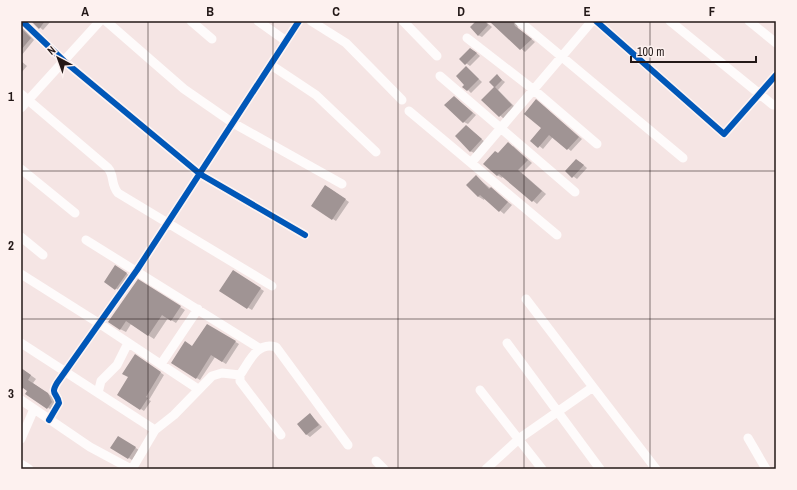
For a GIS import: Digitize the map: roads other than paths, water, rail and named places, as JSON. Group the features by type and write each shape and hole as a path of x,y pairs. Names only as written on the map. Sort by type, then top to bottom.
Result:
{"street":[{"path":"22,21 64,61 200,174 305,235"},
{"path":"21,108 24,97 64,61 100,21"},
{"path":"106,21 184,89 233,123 342,184"},
{"path":"191,21 212,39"},
{"path":"258,21 286,41"},
{"path":"49,420 58,403 53,389 137,270 299,21"},
{"path":"311,21 346,44 402,100"},
{"path":"403,21 437,56"},
{"path":"519,21 683,158"},
{"path":"471,163 592,21"},
{"path":"596,21 724,134 776,74"},
{"path":"670,21 773,105"},
{"path":"749,21 776,43"},
{"path":"467,38 534,90 597,144"},
{"path":"271,65 316,95 376,152"},
{"path":"440,76 575,192"},
{"path":"24,97 112,172 113,187 118,193 272,286"},
{"path":"409,111 557,235"},
{"path":"21,169 75,212"},
{"path":"21,237 43,255"},
{"path":"86,240 137,270 259,348"},
{"path":"21,274 128,342 198,389"},
{"path":"526,299 656,469"},
{"path":"161,364 198,309"},
{"path":"98,393 101,381 117,365 128,342"},
{"path":"21,343 154,430"},
{"path":"506,343 600,469"},
{"path":"281,435 240,381 240,376 259,348 269,345 276,347 348,445"},
{"path":"21,400 90,447 132,469 154,430 174,415 212,376 222,373 240,376"},
{"path":"486,469 520,438 594,386"},
{"path":"480,390 520,438 542,469"},
{"path":"21,440 34,409"},
{"path":"748,438 766,469"},
{"path":"376,461 384,469"},
{"path":"21,464 29,469"}]}
